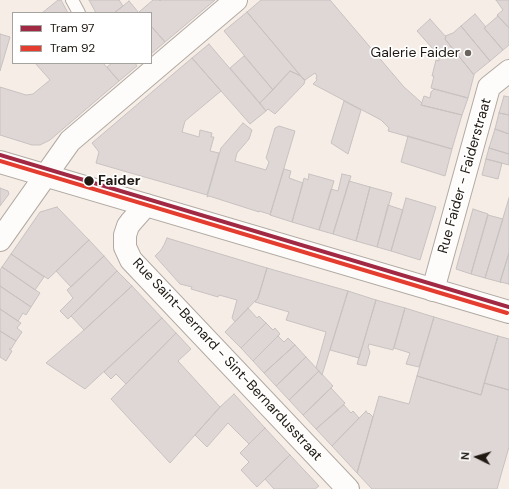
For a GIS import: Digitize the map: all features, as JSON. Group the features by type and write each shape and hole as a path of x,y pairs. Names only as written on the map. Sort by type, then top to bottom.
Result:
{"street":[{"path":"0,240 70,141 129,82 236,0"},
{"name":"Rue Faider - Faiderstraat","path":"433,290 489,87 509,71"},
{"path":"0,162 509,312"},
{"name":"Rue Saint-Bernard - Sint-Bernardusstraat","path":"146,205 128,226 125,235 125,248 131,260 348,489"}],"lane":[{"path":"72,0 78,12"}],"building":[{"path":"58,0 61,0 67,12 43,12"},
{"path":"89,0 119,0 123,6 115,12 95,12"},
{"path":"153,0 215,0 165,42 152,27 152,12 139,12"},
{"path":"261,0 330,0 404,87 422,103 421,105 462,115 452,149 388,131 389,128 381,120 313,84 317,80 315,73 304,80 247,12"},
{"path":"496,0 509,0 509,28 497,15 503,10"},
{"path":"129,1 138,12 115,12"},
{"path":"247,12 301,76 290,71 273,90 224,31"},
{"path":"475,14 486,27 484,28 503,50 490,61 461,26"},
{"path":"498,16 509,28 509,45 503,50 484,28"},
{"path":"430,19 446,37 445,39 474,75 468,98 431,88 436,60 439,61 439,59 435,53 431,54 430,52 433,49 417,31"},
{"path":"461,26 490,61 474,75 445,39 445,36 453,33"},
{"path":"152,27 165,42 152,53"},
{"path":"0,34 10,37 0,71"},
{"path":"209,44 266,111 250,124 192,58"},
{"path":"244,56 273,90 260,103 230,68"},
{"path":"192,58 221,91 185,121 182,132 199,137 200,130 212,133 211,137 214,137 210,151 219,153 207,195 96,163 99,152 92,143"},
{"path":"36,64 104,64 119,81 50,140 40,145 32,145 0,135 0,87 26,95 33,94 50,80"},
{"path":"111,64 136,64 137,66 119,81 107,67"},
{"path":"290,71 301,76 305,80 304,84 275,114 268,109 266,111 260,103"},
{"path":"434,89 468,98 462,115 421,105 424,96 430,98 431,92"},
{"path":"504,96 509,97 509,115 499,113"},
{"path":"344,101 361,110 348,154 331,143"},
{"path":"499,113 509,115 509,134 495,129"},
{"path":"243,123 252,130 249,139 237,153 235,161 266,170 269,162 266,158 275,128 279,126 295,131 270,215 209,196 207,197 221,148"},
{"path":"495,129 509,134 509,154 489,148"},
{"path":"408,136 452,149 445,176 401,162"},
{"path":"489,148 509,154 509,165 486,159"},
{"path":"486,159 502,163 498,179 482,175"},
{"path":"284,169 291,171 289,178 303,183 292,222 270,215"},
{"path":"309,174 334,181 319,230 292,222 304,178 308,180"},
{"path":"342,174 351,176 333,234 319,230 331,189 338,191"},
{"path":"349,181 370,187 356,241 333,234"},
{"path":"370,187 392,193 377,247 356,241"},
{"path":"0,188 8,191 9,194 0,206"},
{"path":"406,198 436,207 420,260 391,251"},
{"path":"509,198 509,253 500,282 485,278"},
{"path":"388,205 403,210 391,251 377,247"},
{"path":"57,207 89,240 48,279 11,254 40,212"},
{"path":"473,209 488,214 471,274 456,269"},
{"path":"488,215 503,219 485,278 471,274"},
{"path":"167,238 267,268 258,298 235,322 232,318 237,300 219,295 218,297 180,284 155,256 161,250"},
{"path":"89,240 104,256 71,287 56,271"},
{"path":"509,253 509,284 501,283 500,282"},
{"path":"11,254 44,277 35,290 2,267"},
{"path":"104,256 117,271 68,319 60,311 73,298 67,290"},
{"path":"2,267 40,293 31,307 0,286 0,270"},
{"path":"267,268 348,291 322,375 316,368 326,332 286,320 289,312 255,302 258,298"},
{"path":"117,271 132,286 84,330 71,316"},
{"path":"0,286 31,307 26,315 23,313 18,321 0,309"},
{"path":"132,286 162,318 85,389 46,363 84,330"},
{"path":"348,291 376,300 359,358 330,350"},
{"path":"376,300 405,308 393,350 369,344 368,347 370,352 366,366 357,364"},
{"path":"248,308 257,318 259,316 266,323 241,348 225,332"},
{"path":"405,308 434,317 419,367 406,364 410,353 394,348"},
{"path":"0,309 21,323 17,328 22,332 16,341 0,331"},
{"path":"434,317 498,336 481,395 417,376"},
{"path":"162,318 176,333 126,384 116,374 111,379 104,372"},
{"path":"266,323 273,330 275,328 280,334 253,361 241,348"},
{"path":"0,331 16,341 11,349 9,349 12,351 6,361 0,357"},
{"path":"176,333 191,349 178,361 220,407 170,463 111,399"},
{"path":"278,336 284,342 288,338 295,345 264,373 253,361"},
{"path":"498,336 509,339 509,390 484,383"},
{"path":"295,345 306,357 276,386 264,373"},
{"path":"306,357 319,371 289,400 276,386"},
{"path":"319,371 333,386 303,415 289,400"},
{"path":"417,376 481,395 484,383 509,390 509,447 497,489 372,489 357,473 379,396 409,404"},
{"path":"331,388 345,403 316,429 303,415"},
{"path":"234,394 265,428 249,444 228,423 207,447 195,435"},
{"path":"344,405 351,413 353,411 359,418 332,446 316,429"},
{"path":"366,411 373,417 357,473 332,446"},
{"path":"265,428 290,455 257,487 241,470 249,462 240,453"},
{"path":"290,455 319,486 315,489 274,489 265,479"}],"tram line":[{"name":"97","path":"0,155 509,307"},
{"name":"92","path":"0,161 507,313"}],"place":[{"name":"Galerie Faider","path":"468,53"},
{"name":"Faider","path":"89,181"}]}
